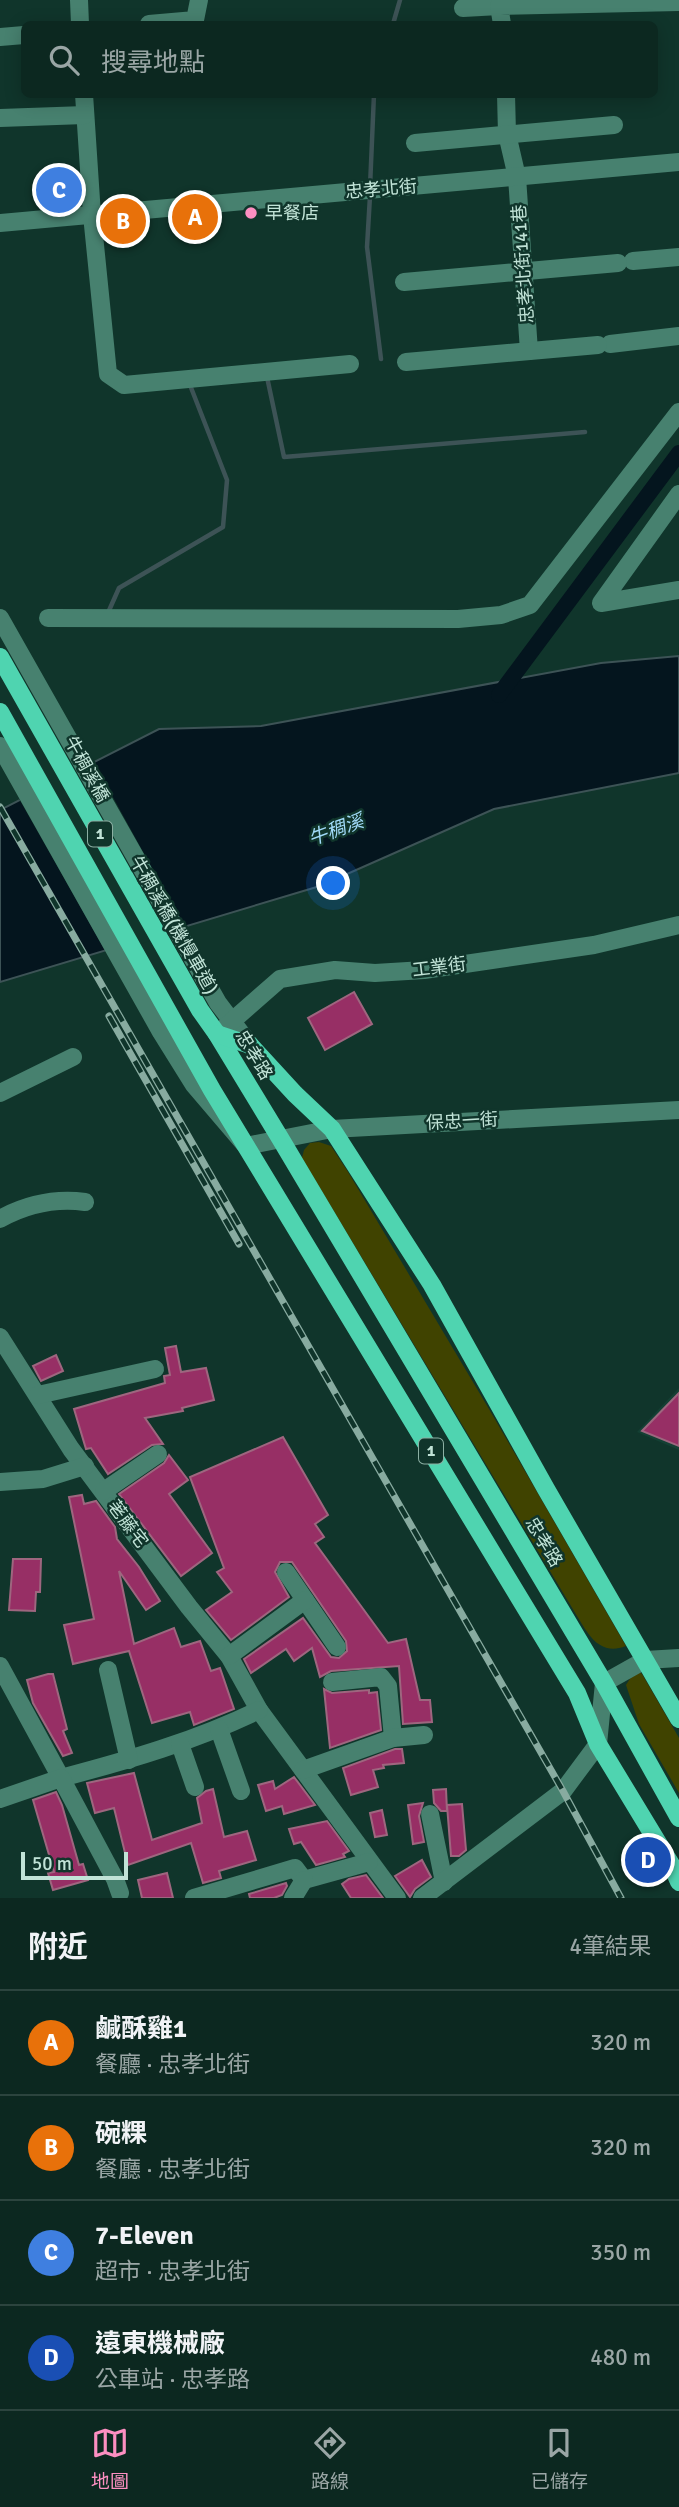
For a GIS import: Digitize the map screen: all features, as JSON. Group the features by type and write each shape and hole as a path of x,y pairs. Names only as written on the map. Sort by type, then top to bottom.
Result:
{"main road":[{"name":"牛稠溪橋","path":"0,657 200,1010 217,1034"},
{"name":"1","path":"0,712 169,1028 246,1146 577,1693 598,1744 679,1882"},
{"name":"忠孝路","path":"217,1034 250,1045 332,1129 432,1285 679,1719"},
{"name":"忠孝路","path":"217,1034 604,1683 679,1818"}],"street":[{"path":"79,0 80,21"},
{"path":"184,21 195,20 199,0"},
{"path":"463,8 500,3 679,2"},
{"path":"500,3 502,21"},
{"path":"0,37 21,35"},
{"path":"84,98 92,215 108,374 124,385 350,364"},
{"name":"忠孝北街141巷","path":"506,98 507,134 517,177 529,351"},
{"path":"0,118 85,115"},
{"path":"415,143 614,125"},
{"name":"忠孝北街","path":"0,223 679,162"},
{"path":"404,282 679,257"},
{"path":"406,362 679,336"},
{"path":"48,618 458,619 501,615 530,605 679,412"},
{"path":"679,494 601,603 679,590"},
{"name":"牛稠溪橋(機慢車道)","path":"0,618 218,1003 250,1045"},
{"path":"0,746 169,1028"},
{"name":"工業街","path":"217,1034 280,979 335,970 376,973 424,970 594,945 679,925"},
{"path":"0,1093 73,1057"},
{"name":"保忠一街","path":"246,1146 332,1129 679,1110"},
{"path":"0,1219 23,1207 64,1199 85,1202"},
{"name":"荖藤宅","path":"0,1337 71,1449 229,1656 259,1710 397,1898"},
{"path":"38,1395 156,1369"},
{"path":"104,1491 158,1454"},
{"path":"0,1482 43,1479 85,1466"},
{"path":"286,1572 337,1647"},
{"path":"229,1656 305,1600"},
{"path":"422,1898 556,1798 598,1744 604,1683 645,1660 679,1658"},
{"path":"0,1666 115,1879 115,1896"},
{"path":"108,1670 129,1760"},
{"path":"332,1682 381,1677 388,1686 393,1738"},
{"path":"0,1798 180,1744 259,1710"},
{"path":"219,1729 241,1791"},
{"path":"303,1770 393,1738 424,1735"},
{"path":"180,1744 195,1787"},
{"path":"430,1814 444,1882"},
{"path":"293,1898 304,1880 369,1862"},
{"path":"194,1898 296,1868 304,1880"}],"shaded area":[{"path":"319,1142 331,1146 348,1172 626,1646 602,1646 581,1623 302,1158 310,1143"},
{"path":"679,1388 679,1450 637,1432"},
{"path":"636,1669 642,1674 679,1738 679,1793 639,1724 626,1685"}],"water":[{"name":"牛稠溪","path":"679,656 679,773 494,809 320,886 0,982 0,810 159,729 261,726 601,663"}],"pier":[{"path":"92,759 186,930 107,954 18,797"}],"building":[{"path":"354,992 372,1024 325,1050 308,1018"},
{"path":"176,1346 181,1372 206,1368 214,1400 182,1408 183,1411 145,1418 163,1444 152,1445 108,1474 91,1448 86,1449 74,1409 165,1383 164,1376 170,1375 165,1348"},
{"path":"56,1355 63,1371 41,1381 33,1366"},
{"path":"679,1393 679,1446 642,1431"},
{"path":"283,1437 328,1515 315,1524 324,1537 315,1543 388,1643 406,1639 420,1700 430,1700 432,1722 403,1724 399,1666 331,1671 320,1677 312,1648 294,1661 286,1649 251,1673 244,1659 303,1618 331,1657 339,1658 347,1651 346,1641 292,1562 280,1562 275,1572 289,1597 231,1640 206,1610 232,1592 217,1572 224,1568 190,1477"},
{"path":"169,1455 188,1480 169,1494 212,1553 181,1576 119,1494 164,1463"},
{"path":"82,1495 84,1504 96,1501 115,1527 117,1539 139,1567 160,1601 146,1610 119,1571 134,1644 174,1628 181,1647 200,1641 211,1671 220,1668 234,1709 194,1725 190,1712 152,1723 129,1651 73,1664 64,1625 94,1619 69,1497"},
{"path":"13,1559 41,1559 40,1592 36,1592 35,1611 9,1610"},
{"path":"53,1674 67,1729 63,1731 72,1753 63,1756 33,1703 27,1680"},
{"path":"324,1689 332,1693 369,1690 369,1693 377,1692 381,1730 330,1748"},
{"path":"395,1749 402,1749 404,1763 383,1765 384,1768 373,1770 378,1787 351,1795 343,1768"},
{"path":"134,1773 152,1840 202,1823 197,1798 213,1789 224,1837 247,1831 256,1860 219,1871 221,1878 203,1883 191,1843 128,1865 114,1808 95,1813 87,1783"},
{"path":"294,1777 315,1805 284,1814 282,1806 266,1811 258,1785 273,1781 275,1789"},
{"path":"446,1789 447,1811 441,1811 434,1803 433,1790"},
{"path":"56,1792 79,1865 83,1864 88,1880 53,1890 48,1873 54,1872 33,1800"},
{"path":"423,1803 419,1816 424,1842 413,1844 408,1805"},
{"path":"462,1804 466,1850 459,1856 451,1856 447,1805"},
{"path":"382,1810 387,1835 375,1837 370,1813"},
{"path":"327,1821 349,1851 343,1854 345,1857 316,1865 301,1842 294,1844 289,1829"},
{"path":"422,1860 431,1877 415,1889 410,1897 395,1876"},
{"path":"167,1873 173,1898 142,1898 138,1880"},
{"path":"366,1875 383,1898 351,1898 342,1884 349,1879"},
{"path":"286,1883 282,1895 274,1898 250,1898 249,1894"}],"waterway":[{"path":"394,21 400,0"},
{"path":"370,187 374,98"},
{"path":"370,196 367,247 381,359"},
{"path":"267,377 284,457 585,432"},
{"path":"107,615 119,588 223,527 227,480 190,385"},
{"path":"499,695 679,453"}],"railway":[{"path":"0,807 563,1791 621,1898"},
{"path":"109,1016 239,1244"}],"place":[{"name":"7-Eleven","path":"59,190"},
{"name":"早餐店","path":"251,213"},
{"name":"鹹酥雞1","path":"195,217"},
{"name":"碗粿","path":"123,221"},
{"name":"遠東機械廠","path":"648,1860"}]}
